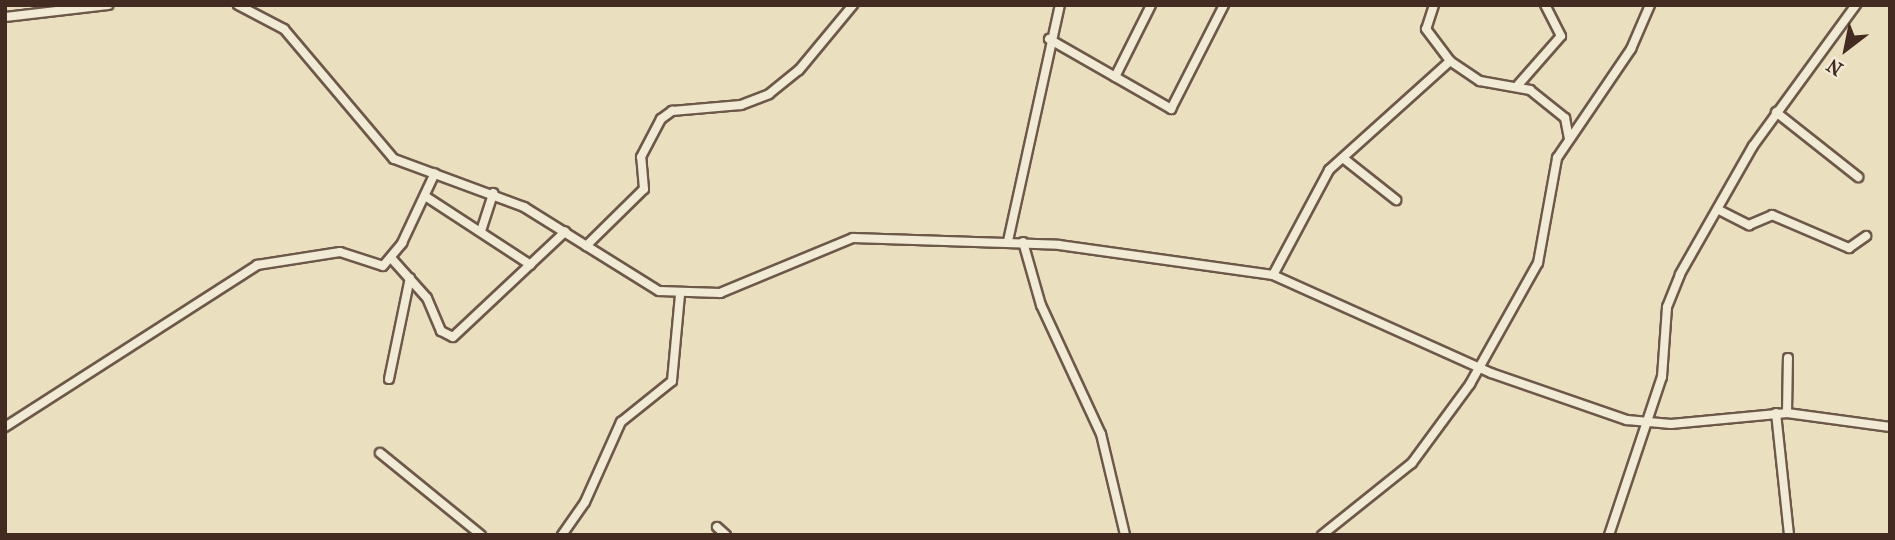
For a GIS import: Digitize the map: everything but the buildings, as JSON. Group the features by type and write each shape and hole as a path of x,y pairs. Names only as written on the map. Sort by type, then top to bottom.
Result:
{"street":[{"path":"5,16 108,5"},
{"path":"238,5 284,29 379,148 435,173 493,192 565,232 646,286 680,295 720,293 852,238 1008,241 1273,275 1476,367 1647,424 1787,412 1890,427"},
{"path":"586,246 644,189 641,157 661,119 672,111 741,105 769,94 799,70 853,5"},
{"path":"1008,241 1049,40 1060,5"},
{"path":"1115,77 1152,5"},
{"path":"1049,40 1175,107 1224,5"},
{"path":"1434,5 1426,29 1450,61 1480,81 1518,85 1565,118 1569,138"},
{"path":"1518,85 1561,36 1545,5"},
{"path":"1322,535 1412,463 1476,367 1538,263 1548,190 1569,138 1631,49 1650,5"},
{"path":"1844,5 1850,13"},
{"path":"1609,535 1662,377 1667,307 1719,210 1776,113 1856,5"},
{"path":"1273,275 1311,195 1343,158 1450,61"},
{"path":"1776,113 1858,177"},
{"path":"1343,158 1396,200"},
{"path":"5,428 257,265 323,252 375,266 392,259 435,173"},
{"path":"481,231 493,192"},
{"path":"425,197 531,265"},
{"path":"1719,210 1749,225 1772,215 1849,248 1866,236"},
{"path":"392,259 427,298 441,331 453,337 565,232"},
{"path":"1023,243 1041,305 1101,433 1125,535"},
{"path":"389,379 410,278"},
{"path":"562,535 585,502 621,422 672,381 680,295"},
{"path":"1787,412 1788,358"},
{"path":"1776,413 1789,535"},
{"path":"380,453 481,535"},
{"path":"718,527 726,535"}]}
